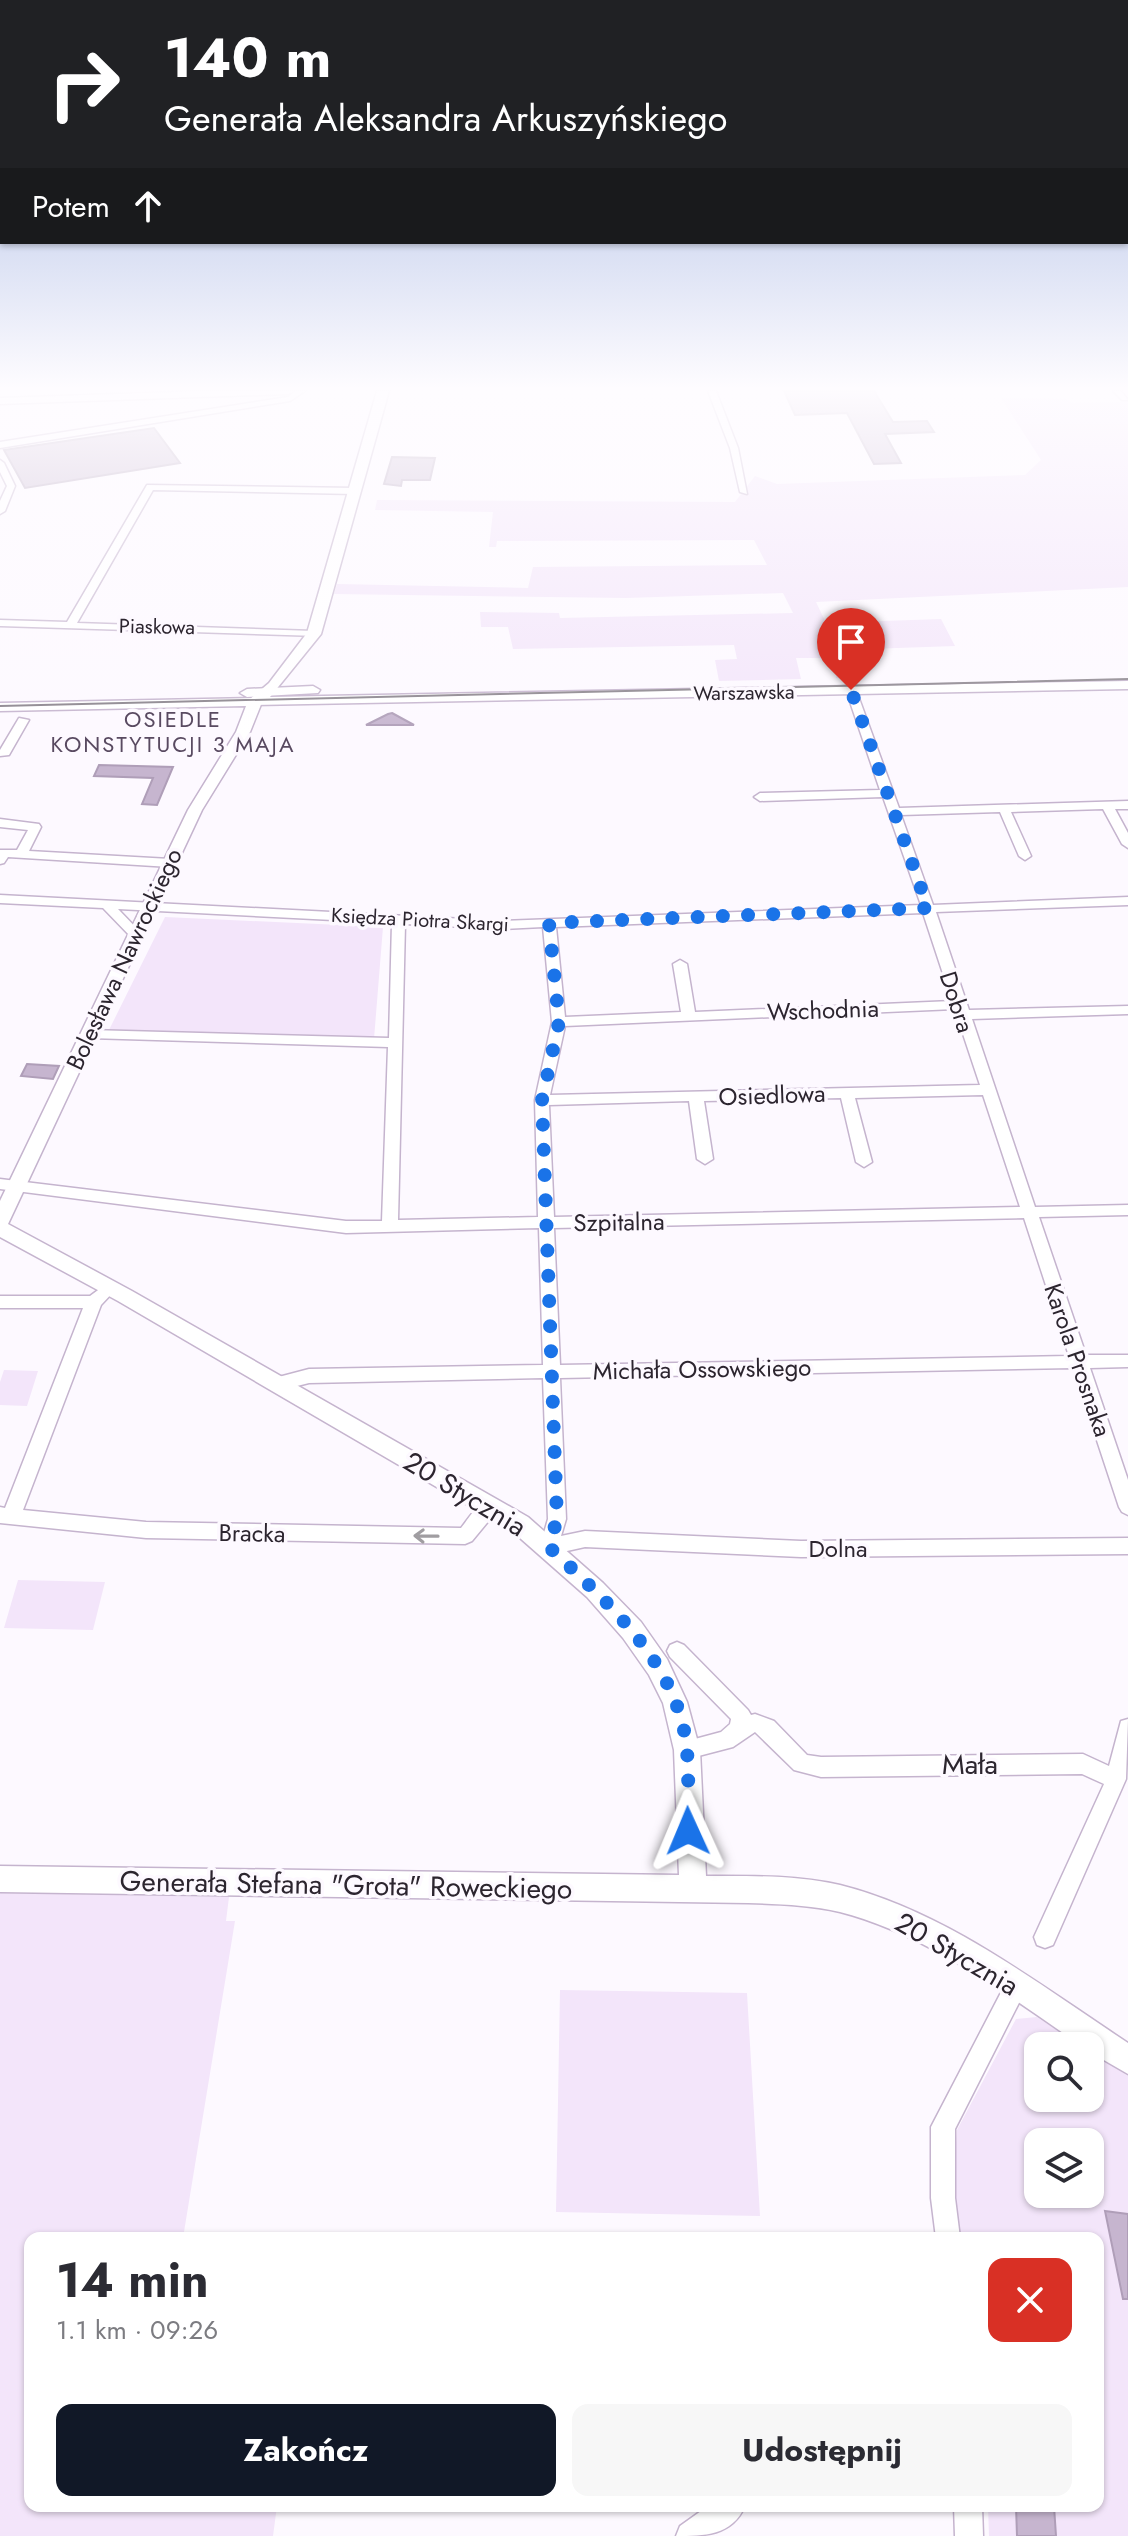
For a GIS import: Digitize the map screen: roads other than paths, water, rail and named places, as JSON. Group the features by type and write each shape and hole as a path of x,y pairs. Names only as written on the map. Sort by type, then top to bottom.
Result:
{"main road":[{"path":"261,697 314,634 350,509"},
{"path":"285,672 285,680 289,684 313,690"},
{"name":"Warszawska","path":"261,697 408,700 1128,685"},
{"name":"Warszawska","path":"313,690 408,700"}],"street":[{"path":"71,625 137,509"},
{"name":"Piaskowa","path":"0,623 314,634"},
{"name":"Warszawska","path":"0,705 261,697 313,690"},
{"name":"Dobra","path":"851,690 928,908 1028,1212"},
{"name":"Bolesława Nawrockiego","path":"0,1221 9,1185 89,1034 195,810 261,697"},
{"path":"2,756 23,720"},
{"path":"760,796 886,793"},
{"path":"892,812 1128,805"},
{"path":"1107,806 1128,844"},
{"path":"1004,809 1025,856"},
{"path":"0,823 34,826 21,854"},
{"path":"0,860 4,853 170,863"},
{"name":"Księdza Piotra Skargi","path":"0,899 504,925 1128,901"},
{"path":"106,904 137,935"},
{"path":"390,1227 399,920"},
{"path":"549,923 559,1022 542,1100 557,1519 549,1547"},
{"path":"680,964 688,1014"},
{"name":"Wschodnia","path":"559,1022 688,1014 960,1010 1126,1013"},
{"path":"89,1034 397,1043"},
{"name":"Osiedlowa","path":"542,1100 986,1090"},
{"name":"Osiedlowa","path":"847,1093 864,1162"},
{"name":"Osiedlowa","path":"696,1097 705,1159"},
{"name":"Szpitalna","path":"9,1185 346,1227 1128,1210"},
{"name":"Karola Prosnaka","path":"1028,1212 1128,1507"},
{"name":"20 Stycznia","path":"0,1228 102,1295 277,1384 520,1524 549,1547 623,1620 658,1667 675,1702 687,1750 688,1840 693,1889 796,1893 837,1898 876,1909 916,1925 1128,2060"},
{"path":"0,1302 102,1295 5,1515"},
{"name":"Michała Ossowskiego","path":"277,1384 309,1376 1128,1361"},
{"name":"Bracka","path":"5,1515 146,1530 465,1536 490,1507"},
{"name":"Dolna","path":"549,1547 585,1539 801,1549 1128,1546"},
{"path":"677,1651 741,1716 740,1729 726,1740 687,1750"},
{"name":"Mała","path":"740,1729 755,1723 767,1728 801,1763 821,1767 1083,1764 1116,1779"},
{"path":"1045,1937 1116,1779 1128,1728"},
{"name":"Generała Stefana \"Grota\" Roweckiego","path":"0,1879 693,1889"},
{"path":"947,2232 943,2198 943,2127 1016,1987"},
{"path":"690,2536 723,2512"},
{"path":"968,2512 969,2536"}],"tram line":[{"path":"0,706 1128,679"}],"district":[{"name":"OSIEDLE KONSTYTUCJI 3 MAJA","path":"173,732"}]}
